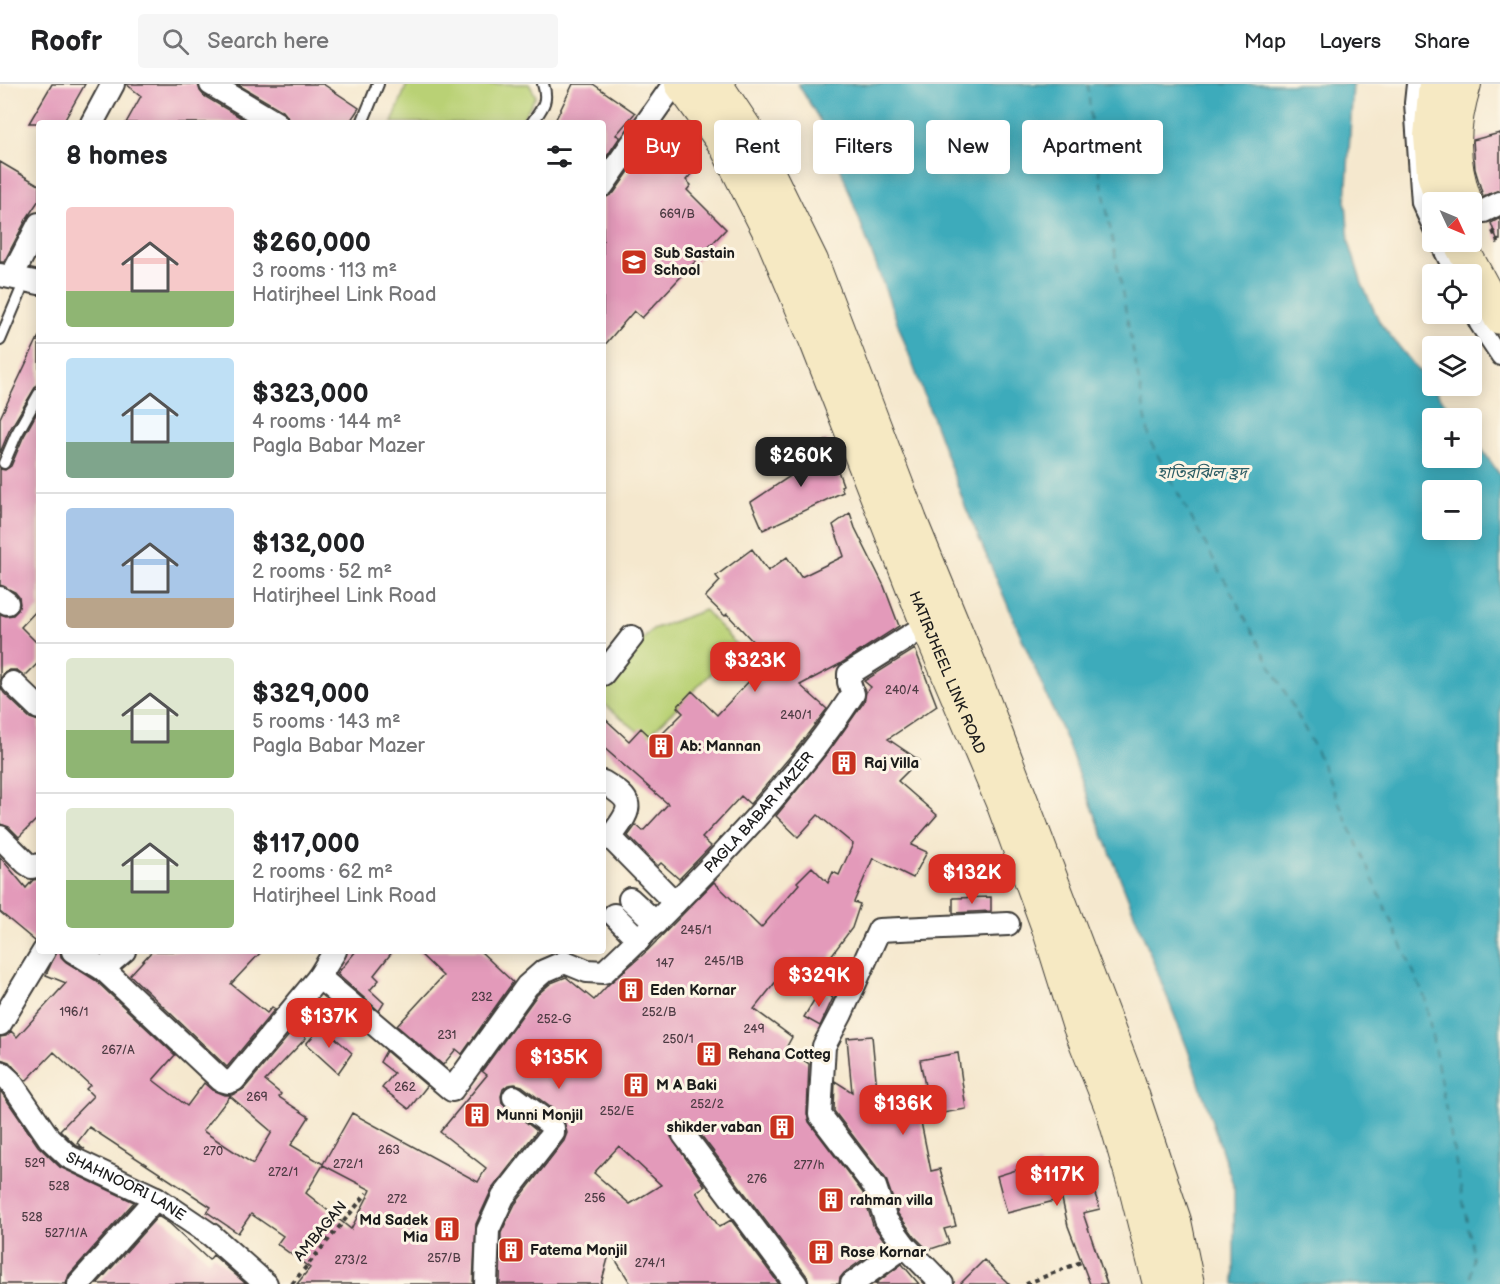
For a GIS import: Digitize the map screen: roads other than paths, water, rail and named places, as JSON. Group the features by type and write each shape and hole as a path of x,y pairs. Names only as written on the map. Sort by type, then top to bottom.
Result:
{"main road":[{"name":"HATIRJHEEL LINK ROAD","path":"681,84 726,145 772,238 816,342 927,625 1003,806 1049,931 1078,1024 1112,1110 1159,1284"},
{"path":"716,84 750,135 812,261 911,521 985,702 1125,1072 1175,1221 1188,1284"},
{"path":"1435,84 1430,136 1433,174 1439,192"},
{"path":"1465,84 1455,127 1455,169 1470,192"},
{"path":"1482,275 1500,318"}],"street":[{"path":"94,120 113,84"},
{"path":"211,84 271,120"},
{"path":"606,182 674,84"},
{"path":"700,84 753,198 869,506 1006,854 1100,1109 1129,1198 1152,1284"},
{"path":"1415,84 1413,103 1422,207"},
{"path":"19,279 36,232"},
{"path":"1452,252 1469,264"},
{"path":"1478,324 1500,357"},
{"name":"PAGLA BABAR MAZER","path":"319,977 452,1090 527,986 544,971 565,962 587,971 604,972 639,940 747,828 822,741 853,694 849,674 927,625"},
{"path":"606,670 632,637"},
{"path":"13,683 36,705"},
{"path":"606,784 623,795 627,802 627,811 612,835 613,840 675,903"},
{"path":"0,837 32,864"},
{"path":"630,899 656,923"},
{"path":"614,915 639,940"},
{"path":"942,1284 905,1246 886,1220 875,1187 820,1115 824,1046 879,930 1008,924"},
{"path":"0,1024 42,954"},
{"path":"78,954 103,969 221,1080 228,1082 234,1080 319,977 333,954"},
{"path":"103,969 120,954"},
{"name":"SHAHNOORI LANE","path":"0,1072 10,1081 50,1138 69,1157 156,1198 211,1235 266,1284"},
{"path":"486,1284 488,1230 503,1197 553,1133 554,1128 514,1097"},
{"path":"684,1135 796,1284"},
{"path":"79,1284 156,1198"},
{"path":"852,1284 905,1246"}],"lane":[{"path":"363,120 378,84"},
{"path":"534,120 544,106 546,94 543,84"},
{"path":"0,339 19,279"},
{"path":"4,463 16,435 36,399"}],"water":[{"name":"হাতিরঝিল হ্রদ","path":"798,84 1353,84 1346,202 1349,242 1362,284 1380,323 1422,375 1422,396 1439,396 1449,408 1422,408 1422,468 1482,468 1482,449 1500,475 1500,1284 1234,1284 1234,1187 1188,1050 1067,743 965,506 842,174 914,174 914,120 820,120"}],"place":[{"name":"Sub Sastain School","path":"634,262"},
{"name":"Ab: Mannan","path":"661,746"},
{"name":"Raj Villa","path":"844,763"},
{"name":"Eden Kornar","path":"631,990"},
{"name":"Rehana Cotteg","path":"709,1054"},
{"name":"M A Baki","path":"636,1085"},
{"name":"Munni Monjil","path":"477,1115"},
{"name":"shikder vaban","path":"782,1127"},
{"name":"rahman villa","path":"831,1200"},
{"name":"Md Sadek Mia","path":"447,1229"},
{"name":"Fatema Monjil","path":"511,1250"},
{"name":"Rose Kornar","path":"821,1252"}]}
